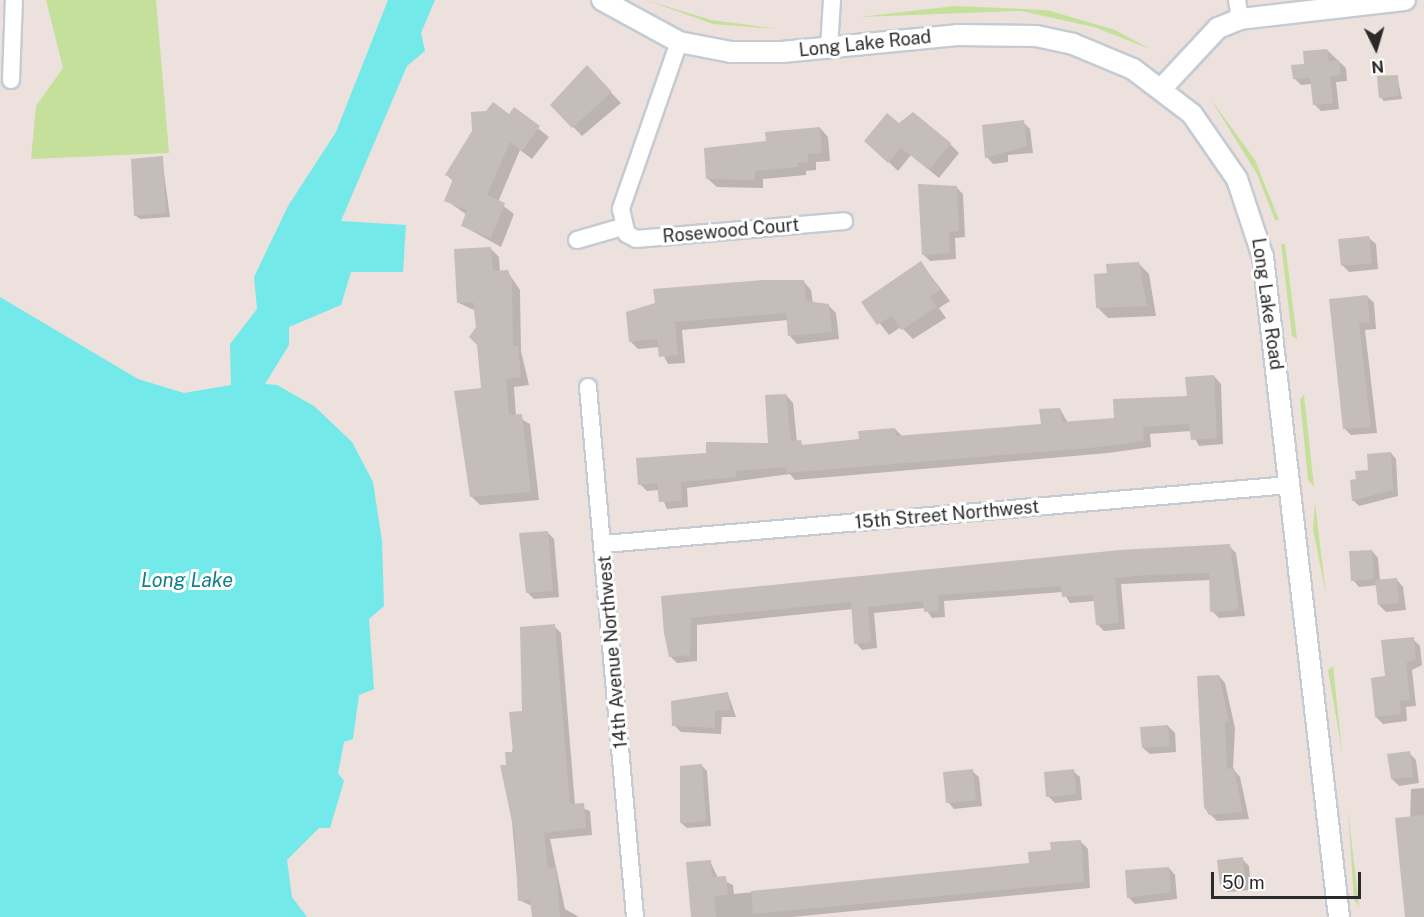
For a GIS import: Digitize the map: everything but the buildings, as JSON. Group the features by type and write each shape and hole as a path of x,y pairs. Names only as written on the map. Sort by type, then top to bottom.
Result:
{"street":[{"path":"11,80 14,0"},
{"name":"Long Lake Road","path":"602,0 679,42 768,53 957,35 1036,36 1104,54 1162,88 1215,144 1253,218 1267,280 1339,917"},
{"path":"829,48 832,0"},
{"path":"1162,88 1210,36 1238,10 1405,0"},
{"path":"577,240 622,228 621,208 679,42"},
{"name":"Rosewood Court","path":"622,228 636,239 843,221"},
{"name":"14th Avenue Northwest","path":"588,387 604,544 635,917"},
{"name":"15th Street Northwest","path":"604,544 1289,485"}],"green space":[{"path":"46,0 156,0 169,153 31,159 36,106 63,68"},
{"path":"646,0 711,20 778,29 713,24"},
{"path":"955,6 1047,10 1115,30 1150,49 1094,27 1021,11 860,17"},
{"path":"1210,98 1255,160 1279,220 1275,220 1257,174"},
{"path":"1281,244 1285,244 1297,339 1292,336"},
{"path":"1304,395 1314,487 1308,480 1300,399"},
{"path":"1315,503 1326,595 1313,529"},
{"path":"1333,666 1342,752 1328,670"},
{"path":"1348,811 1359,906 1354,900"}],"water":[{"name":"Long Lake","path":"388,0 435,0 421,33 425,51 407,66 341,221 406,225 403,272 351,272 341,305 289,327 289,345 265,384 277,385 314,406 352,442 373,482 382,541 384,606 369,619 374,689 359,695 353,739 344,742 338,773 344,781 330,828 319,828 287,860 292,897 307,917 0,917 0,297 138,379 184,393 231,385 230,344 257,309 254,277 288,206 336,132"}]}
